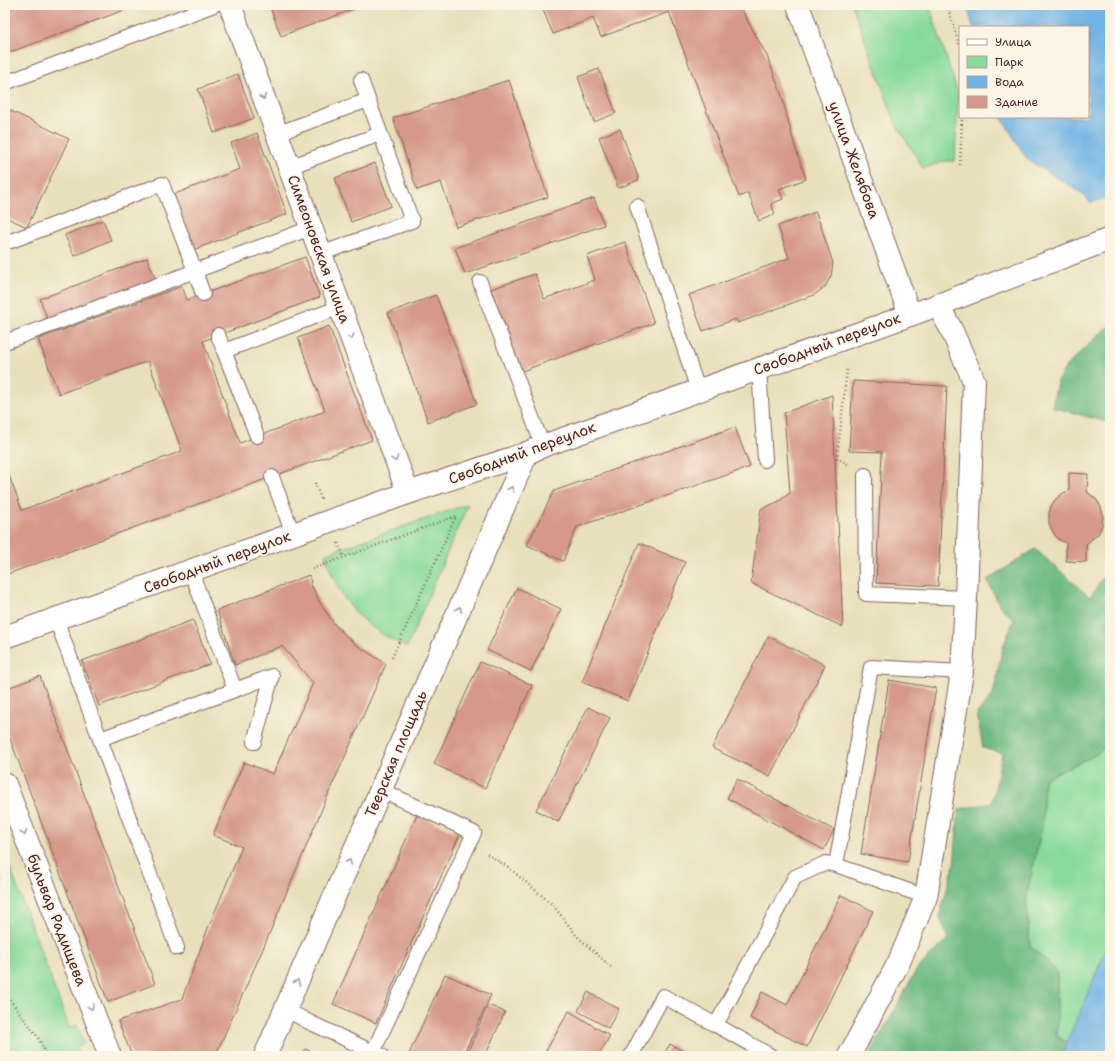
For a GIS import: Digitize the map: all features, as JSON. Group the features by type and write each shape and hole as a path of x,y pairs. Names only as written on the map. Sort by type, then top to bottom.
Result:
{"street":[{"name":"Симеоновская улица","path":"230,5 408,493"},
{"name":"улица Желябова","path":"798,5 910,314"},
{"name":"Свободный переулок","path":"5,637 938,305 1110,239"},
{"path":"849,1056 898,962 926,897 962,672 974,381 951,329 938,305"},
{"name":"Тверская площадь","path":"265,1056 381,790 535,449"},
{"name":"бульвар Радищева","path":"5,784 110,1056"}],"lane":[{"path":"5,83 214,5"},
{"path":"320,254 412,220 361,80"},
{"path":"276,134 368,100"},
{"path":"289,167 380,134"},
{"path":"5,238 11,241 162,184 203,294"},
{"path":"637,206 698,390"},
{"path":"5,342 311,228"},
{"path":"480,282 535,449"},
{"path":"224,351 340,307"},
{"path":"218,335 256,436"},
{"path":"759,369 765,460"},
{"path":"865,474 866,594 966,598"},
{"path":"272,477 293,534"},
{"path":"191,571 235,690"},
{"path":"56,619 177,948"},
{"path":"836,865 872,667 962,672"},
{"path":"100,739 272,676 254,742"},
{"path":"286,1009 309,1022 378,1054 474,833 381,790"},
{"path":"716,1026 795,877 826,863 836,865 926,897"},
{"path":"631,1056 662,996 771,1056"}],"path":[{"path":"947,5 959,43"},
{"path":"960,164 962,118"},
{"path":"847,370 837,458 865,474"},
{"path":"312,569 456,516 391,660"},
{"path":"469,844 508,867 553,904 576,935 611,967"},
{"path":"5,993 39,1039 47,1056"}],"green space":[{"path":"852,5 929,5 958,93 955,161 946,161 923,168 896,124"},
{"path":"1110,327 1110,423 1052,407 1057,382 1066,367 1106,328"},
{"path":"468,504 407,647 377,631 354,611 337,586 325,554"},
{"path":"1035,549 1090,597 1110,567 1110,742 1097,754 1044,779 1042,827 1026,898 1030,946 1057,972 1057,1037 1067,1042 1063,1056 869,1056 917,969 949,938 939,917 954,865 959,809 992,803 1002,753 983,748 977,713 993,695 1003,647 1014,620 1000,606 987,580"},
{"path":"1110,742 1110,941 1067,1042 1057,1037 1057,972 1030,946 1026,898 1042,827 1044,779 1097,754"},
{"path":"5,854 69,1028 77,1025 84,1044 76,1047 80,1056 5,1056"}],"water":[{"path":"967,5 1110,5 1110,225 1082,193 1028,160 1002,118 1089,118 1089,26 973,26"},
{"path":"1110,941 1110,1056 1063,1056 1067,1042"}],"pier":[{"path":"1110,197 1110,227 1089,204"}],"building":[{"path":"5,5 138,5 5,54"},
{"path":"269,5 365,5 281,36"},
{"path":"541,5 739,5 767,56 781,93 795,147 806,179 779,189 783,199 771,204 775,214 759,221 748,193 739,197 669,12 601,37 593,18 553,34"},
{"path":"599,69 616,113 594,122 578,77"},
{"path":"238,74 254,118 214,133 198,89"},
{"path":"509,80 548,197 456,227 441,182 417,190 393,118"},
{"path":"5,108 69,139 27,227 5,217"},
{"path":"620,129 639,180 618,188 599,137"},
{"path":"257,133 287,214 193,250 172,195 240,169 231,143"},
{"path":"375,163 391,206 351,222 335,178"},
{"path":"594,198 604,225 465,274 455,248"},
{"path":"816,212 833,263 831,276 825,287 814,295 738,323 736,319 703,331 689,295 789,258 778,226"},
{"path":"103,220 111,240 74,256 65,235"},
{"path":"625,242 654,323 522,371 491,289 535,274 544,299 595,280 587,256"},
{"path":"305,257 320,297 203,341 240,443 325,411 298,338 329,326 372,440 5,575 5,465 22,510 182,451 148,361 59,394 38,339 182,286 187,300"},
{"path":"147,258 156,280 48,321 40,299"},
{"path":"436,295 477,404 428,422 388,313"},
{"path":"853,381 947,386 938,586 876,583 882,452 849,451"},
{"path":"832,395 843,627 751,583 761,509 778,502 790,493 784,413"},
{"path":"735,427 750,467 577,527 563,561 527,545 554,491"},
{"path":"1069,473 1088,474 1087,492 1096,499 1101,507 1103,516 1099,533 1086,544 1086,562 1066,561 1066,543 1058,539 1049,523 1051,506 1063,493 1069,491"},
{"path":"639,543 685,562 628,701 582,682"},
{"path":"309,575 311,584 320,603 335,625 355,644 386,664 215,1056 132,1056 118,1021 182,999 208,928 242,847 213,835 244,762 273,774 313,683 282,646 235,665 217,610"},
{"path":"517,588 561,609 531,671 487,650"},
{"path":"193,620 210,664 99,706 82,661"},
{"path":"768,636 825,665 770,776 712,748"},
{"path":"480,662 532,685 485,788 434,764"},
{"path":"40,676 155,984 108,1002 5,725 5,689"},
{"path":"889,680 936,688 908,862 861,854"},
{"path":"588,707 610,718 558,822 536,810"},
{"path":"737,779 834,830 824,850 727,798"},
{"path":"417,815 460,834 376,1023 333,1004"},
{"path":"841,895 873,911 807,1047 750,1018 762,992 787,1005"},
{"path":"445,974 491,995 463,1056 414,1056 409,1054"},
{"path":"588,992 619,1009 608,1028 578,1011"},
{"path":"488,1005 505,1012 485,1056 466,1056"},
{"path":"569,1011 610,1036 598,1056 543,1056"},
{"path":"670,1044 692,1056 663,1056"},
{"path":"305,1049 321,1056 301,1056"}]}
